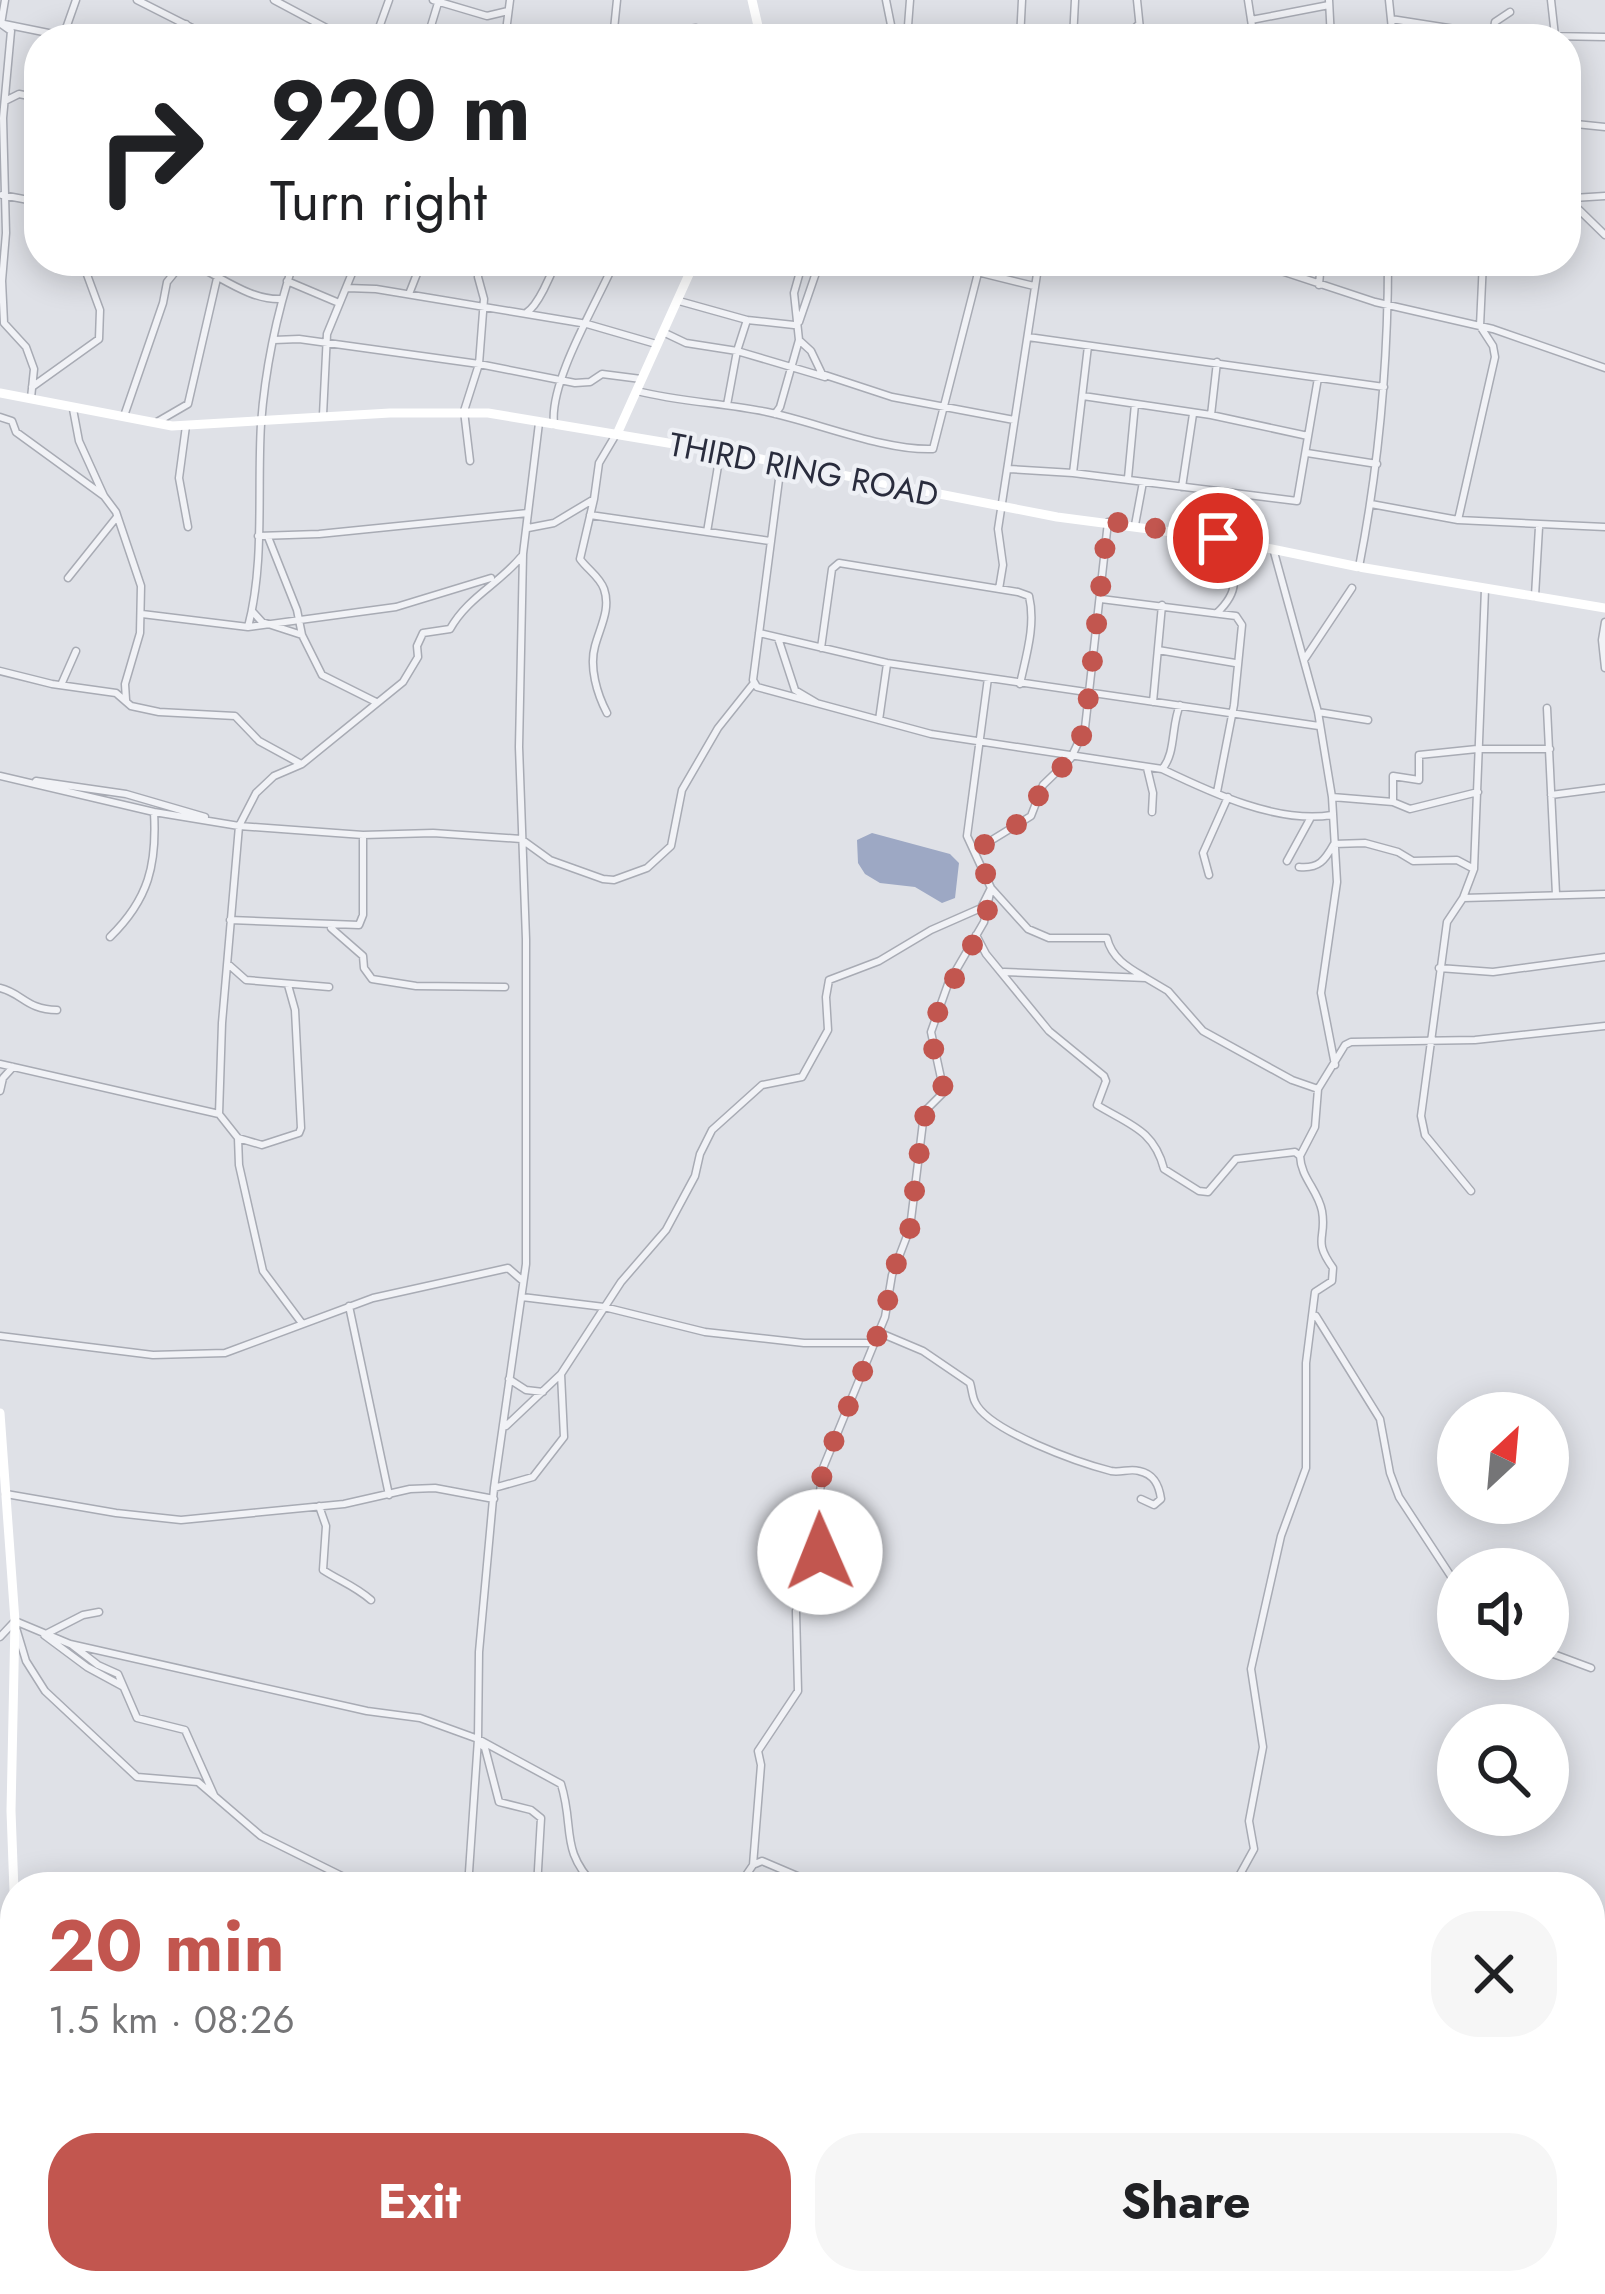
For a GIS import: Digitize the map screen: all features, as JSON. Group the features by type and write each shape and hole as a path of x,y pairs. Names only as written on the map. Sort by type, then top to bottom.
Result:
{"street":[{"path":"5,0 0,24 11,31 1,195 6,233 2,300 4,323 31,357 32,393"},
{"path":"137,0 186,24"},
{"path":"507,24 510,0"},
{"path":"1137,0 1139,24"},
{"path":"1248,0 1252,24"},
{"path":"1389,0 1391,24"},
{"path":"279,1 317,24"},
{"path":"438,1 487,16 508,11"},
{"path":"1251,20 1329,2"},
{"path":"1495,24 1510,12"},
{"path":"1390,19 1424,24"},
{"path":"7,83 24,95"},
{"path":"5,101 19,94"},
{"path":"1581,213 1605,235"},
{"path":"32,393 99,339 100,310 88,276"},
{"path":"124,416 163,293 175,276"},
{"path":"156,422 188,404 218,276"},
{"path":"221,276 238,289 282,299"},
{"path":"248,627 258,536 261,420 289,276"},
{"path":"323,418 322,369 328,328 351,276"},
{"path":"410,294 417,276"},
{"path":"470,461 464,412 479,364 480,276"},
{"path":"525,314 537,305 548,276"},
{"path":"554,425 562,380 608,276"},
{"path":"607,713 599,698 593,651 606,601 598,578 580,559 599,463 617,434 688,276"},
{"path":"778,410 799,340 794,293 798,276"},
{"path":"676,300 747,320 794,325 815,276"},
{"path":"274,340 479,364 562,380 590,382 602,374 670,400 778,410 785,417 928,450 936,445 977,276"},
{"path":"991,276 1035,286"},
{"path":"999,589 1003,565 998,529 1037,276"},
{"path":"1295,276 1480,326 1605,368"},
{"path":"1318,284 1319,276"},
{"path":"1359,567 1377,464 1388,276"},
{"path":"1459,520 1495,357 1480,326 1482,276"},
{"path":"287,281 340,303"},
{"path":"347,287 587,324 656,344"},
{"path":"727,405 747,320"},
{"path":"662,332 686,343 737,351 892,397 1014,420"},
{"path":"1028,337 1384,386"},
{"path":"799,340 827,377"},
{"path":"1073,473 1088,346"},
{"path":"1211,415 1217,362"},
{"path":"1009,469 1297,501 1318,378"},
{"name":"THIRD RING ROAD","path":"0,393 32,393 186,426 464,412 617,434 1002,507 1218,538 1485,590 1605,608"},
{"path":"1083,396 1211,415 1308,436"},
{"path":"1128,480 1136,404"},
{"path":"73,405 74,427 104,496"},
{"path":"1182,487 1194,412"},
{"path":"0,417 12,421 16,432 114,506 136,570 142,614 125,684 126,700"},
{"path":"469,1872 479,1652 494,1488 524,1281 523,554 539,423"},
{"path":"186,426 179,478 188,527"},
{"path":"1307,453 1377,464"},
{"path":"707,532 720,454"},
{"path":"27,780 82,797 238,826 521,839 550,860 603,879 631,876 647,868 674,840 682,790 718,728 754,684 781,464"},
{"path":"1136,525 1143,482"},
{"path":"528,528 554,523 594,499"},
{"path":"1371,504 1459,520 1605,527"},
{"path":"258,536 527,512"},
{"path":"590,515 770,541"},
{"path":"68,578 116,518"},
{"path":"974,851 1023,824 1043,785 1072,758 1085,728 1108,521"},
{"path":"1534,596 1539,526"},
{"path":"268,537 302,635 322,675 376,702"},
{"path":"1217,613 1233,598 1236,580 1218,538"},
{"path":"1273,548 1318,712 1332,797 1336,882 1321,993 1335,1065"},
{"path":"142,614 248,627 396,607 499,575 523,554"},
{"path":"821,649 832,569 839,562 999,589 1029,596 1031,602 1020,685"},
{"path":"219,1114 238,826 256,793 274,776 302,764 411,672 423,634 449,629 462,607 499,575"},
{"path":"1304,660 1352,588"},
{"path":"1471,1191 1425,1135 1421,1116 1448,922 1474,869 1485,590"},
{"path":"1101,599 1236,616 1243,626 1217,793"},
{"path":"1153,702 1162,605"},
{"path":"252,611 266,624 302,635"},
{"path":"1605,622 1605,668"},
{"path":"759,633 887,663 1319,726"},
{"path":"778,638 795,690 829,709"},
{"path":"1158,650 1235,663"},
{"path":"61,685 76,651"},
{"path":"879,720 887,663"},
{"path":"0,671 116,693 131,706 180,716 235,716 259,741 302,764"},
{"path":"988,678 968,836 991,888 1028,929 1048,938 1107,938 1122,963 1168,991 1203,1031 1292,1080 1318,1088"},
{"path":"754,684 829,709 977,743 1162,770 1217,793 1310,819 1332,815"},
{"path":"1162,770 1168,762 1171,729 1180,705"},
{"path":"1547,708 1556,894"},
{"path":"1318,712 1368,720"},
{"path":"1393,802 1393,776 1419,780 1419,755 1550,749"},
{"path":"1147,768 1152,812"},
{"path":"0,776 126,794 217,822"},
{"path":"1551,795 1605,788"},
{"path":"1332,797 1393,802 1410,809 1478,792"},
{"path":"1209,874 1204,853 1228,796"},
{"path":"110,938 127,920 149,880 156,851 154,812"},
{"path":"1287,861 1310,819"},
{"path":"230,920 353,927 362,922 363,835"},
{"path":"1334,844 1365,843 1413,861 1457,860 1474,869"},
{"path":"1299,867 1312,868 1324,861 1334,844"},
{"path":"748,1872 753,1865 761,1765 758,1751 798,1691 796,1611 820,1552 817,1515 823,1468 878,1332 910,1228 927,1109 944,1092 931,1032 948,985 985,922 991,888"},
{"path":"504,1429 562,1374 604,1307 666,1230 695,1176 712,1130 761,1084 802,1076 828,1030 830,980 879,961 981,908 991,888"},
{"path":"1463,898 1605,894"},
{"path":"328,926 360,952 372,980 416,986 505,987"},
{"path":"976,935 1049,1031 1104,1076 1097,1105 1158,1146 1164,1169 1181,1181 1208,1192 1236,1159 1294,1152 1300,1156"},
{"path":"1439,968 1493,972 1605,957"},
{"path":"226,961 237,976 247,980 329,987"},
{"path":"1004,972 1146,978"},
{"path":"0,1064 219,1114 238,1138 262,1145 299,1133 301,1128 296,1010 288,985"},
{"path":"0,988 22,1002 57,1010"},
{"path":"1241,1872 1254,1849 1250,1822 1263,1747 1251,1669 1281,1536 1306,1468 1306,1364 1315,1292 1332,1281 1333,1268 1321,1251 1322,1209 1300,1172 1300,1156 1316,1127 1318,1088 1351,1042 1475,1040 1605,1026"},
{"path":"0,1091 13,1067"},
{"path":"238,1138 239,1166 259,1259 278,1294 301,1322"},
{"path":"0,1336 87,1349 225,1353 373,1298 508,1268 524,1281"},
{"path":"522,1297 604,1307 705,1332 804,1343 872,1343"},
{"path":"350,1306 389,1495"},
{"path":"1314,1312 1380,1419 1399,1497 1437,1555"},
{"path":"878,1332 923,1352 970,1383 975,1402 991,1419 1037,1444 1114,1472 1135,1469 1150,1477 1160,1487 1161,1498 1154,1505 1141,1499"},
{"path":"494,1488 533,1477 564,1437 562,1374"},
{"path":"509,1379 526,1390 544,1392"},
{"path":"0,1413 15,1621 6,1728 11,1872"},
{"path":"6,1494 116,1514 182,1520 434,1488 494,1499"},
{"path":"319,1505 326,1526 323,1570 349,1581 371,1600"},
{"path":"0,1586 14,1587"},
{"path":"44,1635 99,1612"},
{"path":"15,1621 70,1644 367,1712 420,1718 478,1740 561,1784 571,1816 568,1842 582,1872"},
{"path":"0,1637 15,1621"},
{"path":"15,1621 26,1661 45,1691 125,1768 137,1777 198,1782 261,1836 334,1872"},
{"path":"44,1635 125,1688"},
{"path":"70,1644 118,1674 137,1718 185,1730 216,1798"},
{"path":"1569,1660 1591,1668"},
{"path":"478,1740 499,1802 531,1810 541,1818 538,1872"},
{"path":"753,1865 762,1861 790,1872"}],"water":[{"path":"872,833 950,854 959,863 955,898 942,903 915,887 880,883 865,874 858,863 857,840"}],"route":[{"path":"820,1552 817,1515 823,1468 885,1317 892,1275 910,1228 923,1122 927,1109 944,1092 931,1032 948,985 985,922 991,888 974,851 1023,824 1043,785 1072,758 1085,728 1108,521 1218,538"}]}
